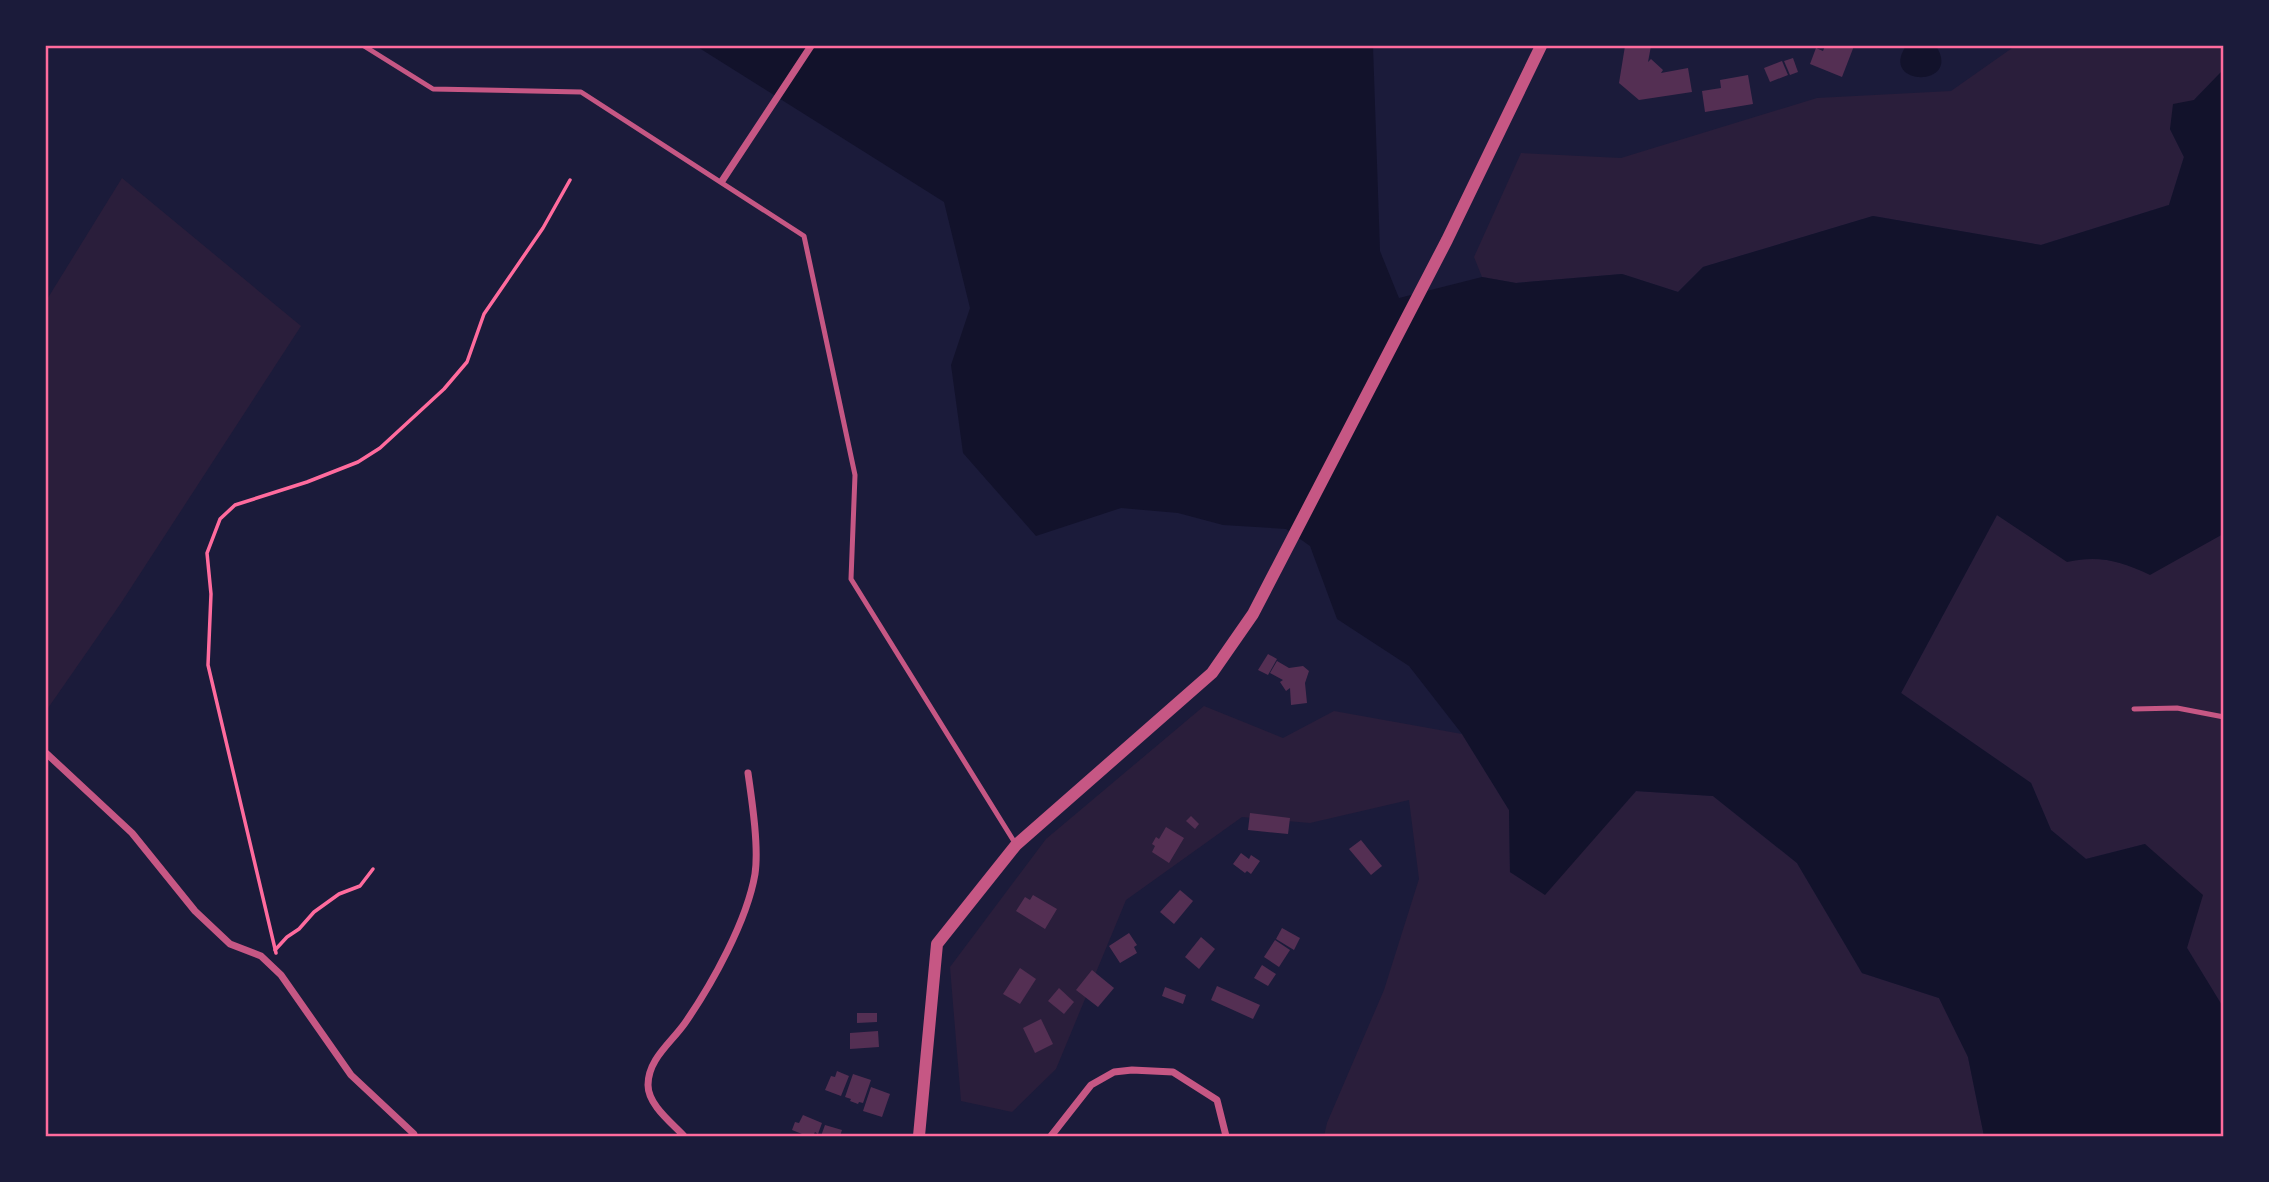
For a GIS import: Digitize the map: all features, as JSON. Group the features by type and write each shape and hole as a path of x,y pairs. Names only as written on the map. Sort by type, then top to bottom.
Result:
{"street":[{"path":"722,181 811,46"},
{"path":"919,1136 937,944 1016,845 1212,673 1253,614 1447,240 1541,46"},
{"path":"46,753 132,832 195,911 230,944 261,956 281,975 351,1075 415,1135"},
{"path":"684,1136 654,1103 648,1089 649,1075 656,1059 684,1024 716,974 740,923 755,873 748,773"},
{"path":"1051,1136 1091,1085 1114,1072 1132,1070 1173,1072 1217,1100 1226,1136"}],"lane":[{"path":"364,46 433,89 581,92 804,236 855,475 850,579 1016,845"},
{"path":"2134,709 2177,708 2224,717"}],"path":[{"path":"281,975 208,665 211,615 207,553 220,519 235,505 358,462 380,448 444,389 467,362 484,314 542,228 569,180"},
{"path":"275,950 314,912 333,898 360,886 373,869"}],"shaded area":[{"path":"696,46 1373,46 1380,251 1399,298 1482,277 1516,283 1622,274 1678,292 1703,267 1873,216 2041,245 2169,205 2184,157 2170,129 2173,104 2194,100 2223,70 2223,534 2150,575 2129,566 2100,559 2067,562 1997,515 1901,693 2031,783 2051,830 2086,859 2145,844 2203,895 2187,948 2223,1007 2223,1136 1984,1136 1968,1057 1939,998 1862,973 1797,863 1713,796 1636,791 1545,895 1510,872 1509,810 1462,734 1409,666 1337,619 1310,546 1286,529 1223,525 1178,513 1121,508 1036,536 963,453 951,365 970,308 944,202"},
{"path":"1906,46 1936,46 1941,60 1939,69 1931,75 1910,75 1903,69 1900,59"},
{"path":"2015,46 2223,46 2223,70 2170,129 2184,157 2169,205 2041,245 1873,216 1703,267 1678,292 1622,274 1515,283 1482,277 1474,257 1521,153 1621,158 1817,98 1951,91"},
{"path":"122,178 301,326 121,603 46,711 46,301"},
{"path":"1997,515 2067,561 2110,560 2150,574 2223,534 2223,1007 2187,948 2145,844 2086,859 2051,830 2031,783 1901,693"},
{"path":"1204,706 1283,738 1334,711 1462,734 1509,810 1510,872 1545,894 1636,791 1713,796 1797,863 1862,973 1939,998 1968,1057 1984,1136 1324,1136 1327,1123 1384,990 1419,879 1409,800 1310,823 1242,817 1126,900 1056,1069 1012,1112 961,1101 950,967 1046,839"}],"building":[{"path":"1625,46 1651,46 1648,62 1651,59 1663,70 1661,73 1688,68 1692,92 1639,100 1619,83"},
{"path":"1825,46 1854,46 1842,77 1810,64 1816,48 1823,51"},
{"path":"1793,58 1798,72 1790,75 1784,61"},
{"path":"1782,61 1788,75 1770,82 1764,68"},
{"path":"1748,75 1753,104 1705,112 1702,91 1721,88 1720,80"},
{"path":"1268,654 1277,659 1268,675 1258,670"},
{"path":"1277,661 1289,668 1303,666 1309,671 1305,683 1307,703 1291,705 1290,688 1286,691 1280,682 1283,680 1270,673"},
{"path":"1250,813 1290,818 1288,834 1248,830"},
{"path":"1191,816 1199,824 1195,829 1186,821"},
{"path":"1166,827 1184,838 1169,863 1152,852 1155,846 1152,844 1156,837 1159,839"},
{"path":"1361,840 1382,866 1371,875 1349,849"},
{"path":"1241,853 1249,859 1251,855 1260,861 1251,874 1233,864"},
{"path":"1180,890 1193,901 1174,924 1160,912"},
{"path":"1033,895 1057,909 1045,929 1016,911 1025,897 1030,900"},
{"path":"1282,928 1300,938 1294,950 1276,939"},
{"path":"1129,933 1137,945 1134,947 1137,953 1120,963 1109,946"},
{"path":"1201,937 1215,949 1199,969 1185,957"},
{"path":"1275,940 1290,950 1279,967 1264,957"},
{"path":"1262,965 1276,974 1268,986 1254,978"},
{"path":"1020,968 1036,979 1020,1004 1003,994"},
{"path":"1092,970 1114,988 1098,1007 1076,990"},
{"path":"1217,986 1260,1005 1253,1019 1211,1000"},
{"path":"1165,987 1186,995 1183,1004 1162,996"},
{"path":"1059,988 1074,1002 1064,1014 1048,1001"},
{"path":"857,1013 877,1013 877,1022 857,1023"},
{"path":"1041,1019 1053,1044 1035,1053 1023,1028"},
{"path":"878,1031 879,1047 850,1049 850,1033"},
{"path":"837,1071 849,1076 841,1096 825,1090 831,1076 835,1077"},
{"path":"853,1074 871,1080 863,1103 858,1104 845,1097"},
{"path":"871,1087 890,1094 882,1117 863,1111"},
{"path":"803,1115 822,1123 818,1134 815,1132 813,1136 807,1136 792,1130 795,1122 799,1123"},
{"path":"825,1125 842,1130 840,1136 821,1136"}]}
